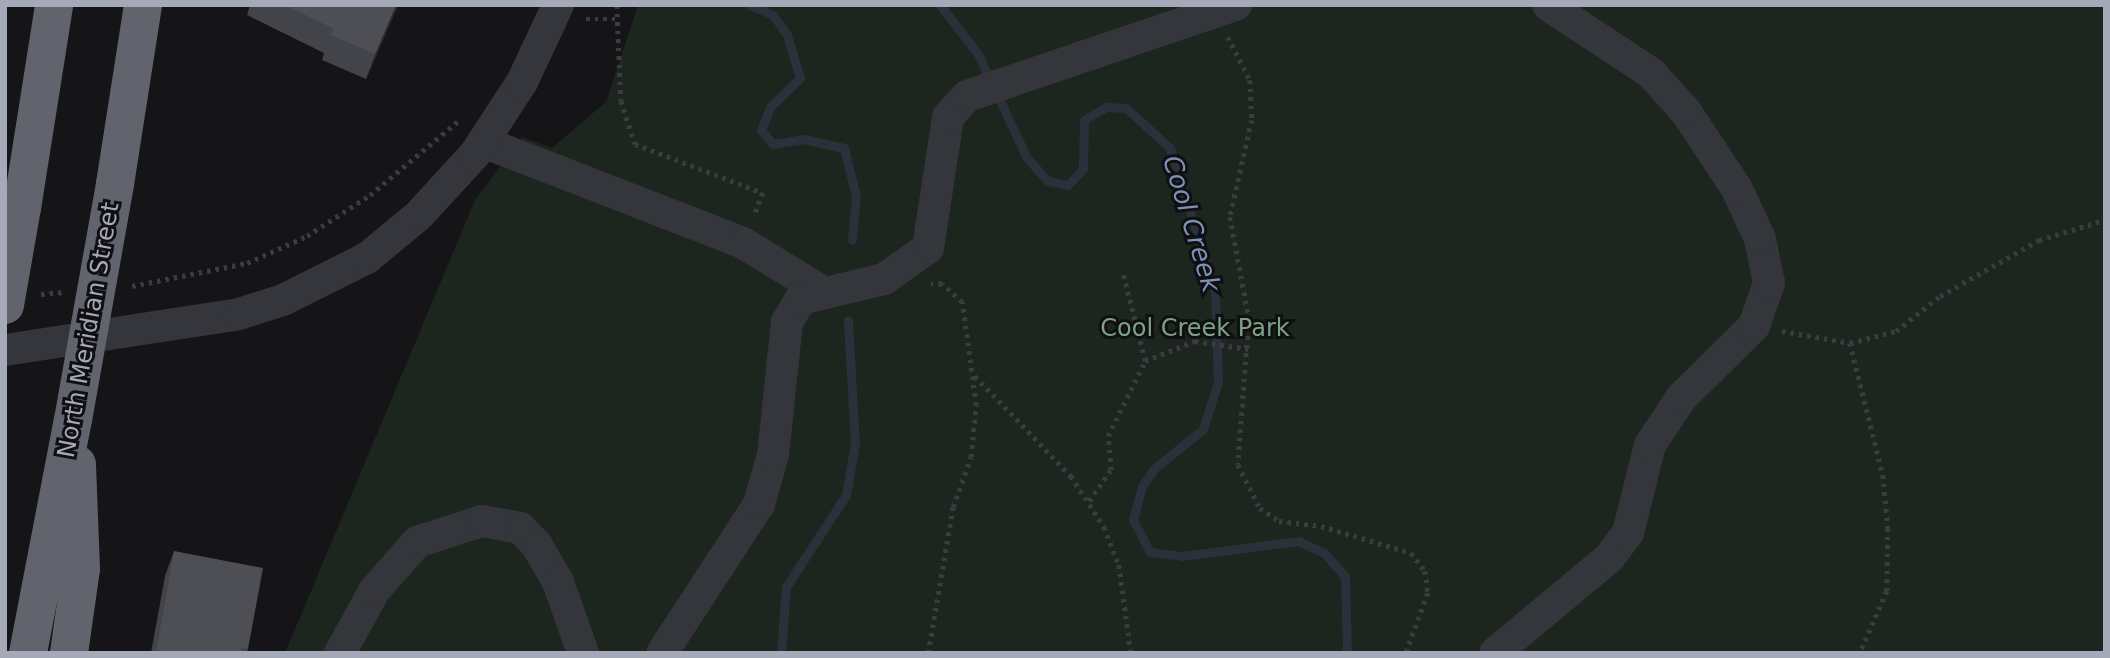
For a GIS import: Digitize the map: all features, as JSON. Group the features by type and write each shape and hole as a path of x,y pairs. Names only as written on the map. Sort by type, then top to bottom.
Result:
{"highway":[{"path":"19,300 22,208 54,5"},
{"name":"North Meridian Street","path":"28,653 115,184 143,5"},
{"path":"69,653 82,508 73,420"}],"street":[{"path":"1494,653 1609,558 1628,533 1650,445 1681,398 1754,326 1769,283 1760,239 1711,146 1651,73 1548,5"},
{"path":"662,653 759,505 773,455 787,321 801,299 820,290 884,279 928,248 948,117 967,96 1225,9"},
{"path":"5,350 141,329 283,300 367,258 450,185 483,142 570,12"},
{"path":"483,142 743,243 820,290"},
{"path":"5,337 141,329"},
{"path":"340,653 374,591 410,548 436,531 482,520 520,528 536,544 558,582 583,653"}],"path":[{"path":"617,5 620,19 621,101 635,144 763,193 743,243"},
{"path":"1225,9 1250,80 1252,120 1230,217 1246,293 1248,349 1237,440 1238,465 1250,494 1279,520 1411,553 1425,571 1428,593 1406,653"},
{"path":"570,12 620,19"},
{"path":"126,287 247,263 307,236 408,166 463,115"},
{"path":"1754,326 1850,343 1896,331 1940,296 2039,240 2105,220"},
{"path":"1089,501 1111,470 1108,436 1145,361 1122,274"},
{"path":"922,284 943,284 962,302 975,375 971,457 953,507 928,653"},
{"path":"19,300 72,291"},
{"path":"1145,361 1195,341 1248,349"},
{"path":"1850,343 1883,475 1888,528 1886,591 1860,653"},
{"path":"975,375 1089,501 1119,565 1131,653"}],"green space":[{"name":"Cool Creek Park","path":"638,5 2105,5 2105,653 285,653 475,200 522,137 552,148 606,102"}],"building":[{"path":"285,5 396,5 375,54 331,35 334,29"},
{"path":"174,551 263,568 248,649 242,648 241,653 156,653"}],"waterway":[{"path":"750,5 773,15 787,35 800,78 770,107 761,130 773,144 803,139 844,148 856,196 852,240"},
{"name":"Cool Creek","path":"940,5 978,54 1027,158 1048,181 1068,185 1083,169 1084,120 1106,107 1126,108 1170,148 1215,292 1218,382 1203,429 1154,469 1142,486 1133,520 1150,552 1182,556 1299,541 1324,553 1345,576 1347,653"},
{"path":"781,653 786,587 846,495 855,443 848,320"}]}
